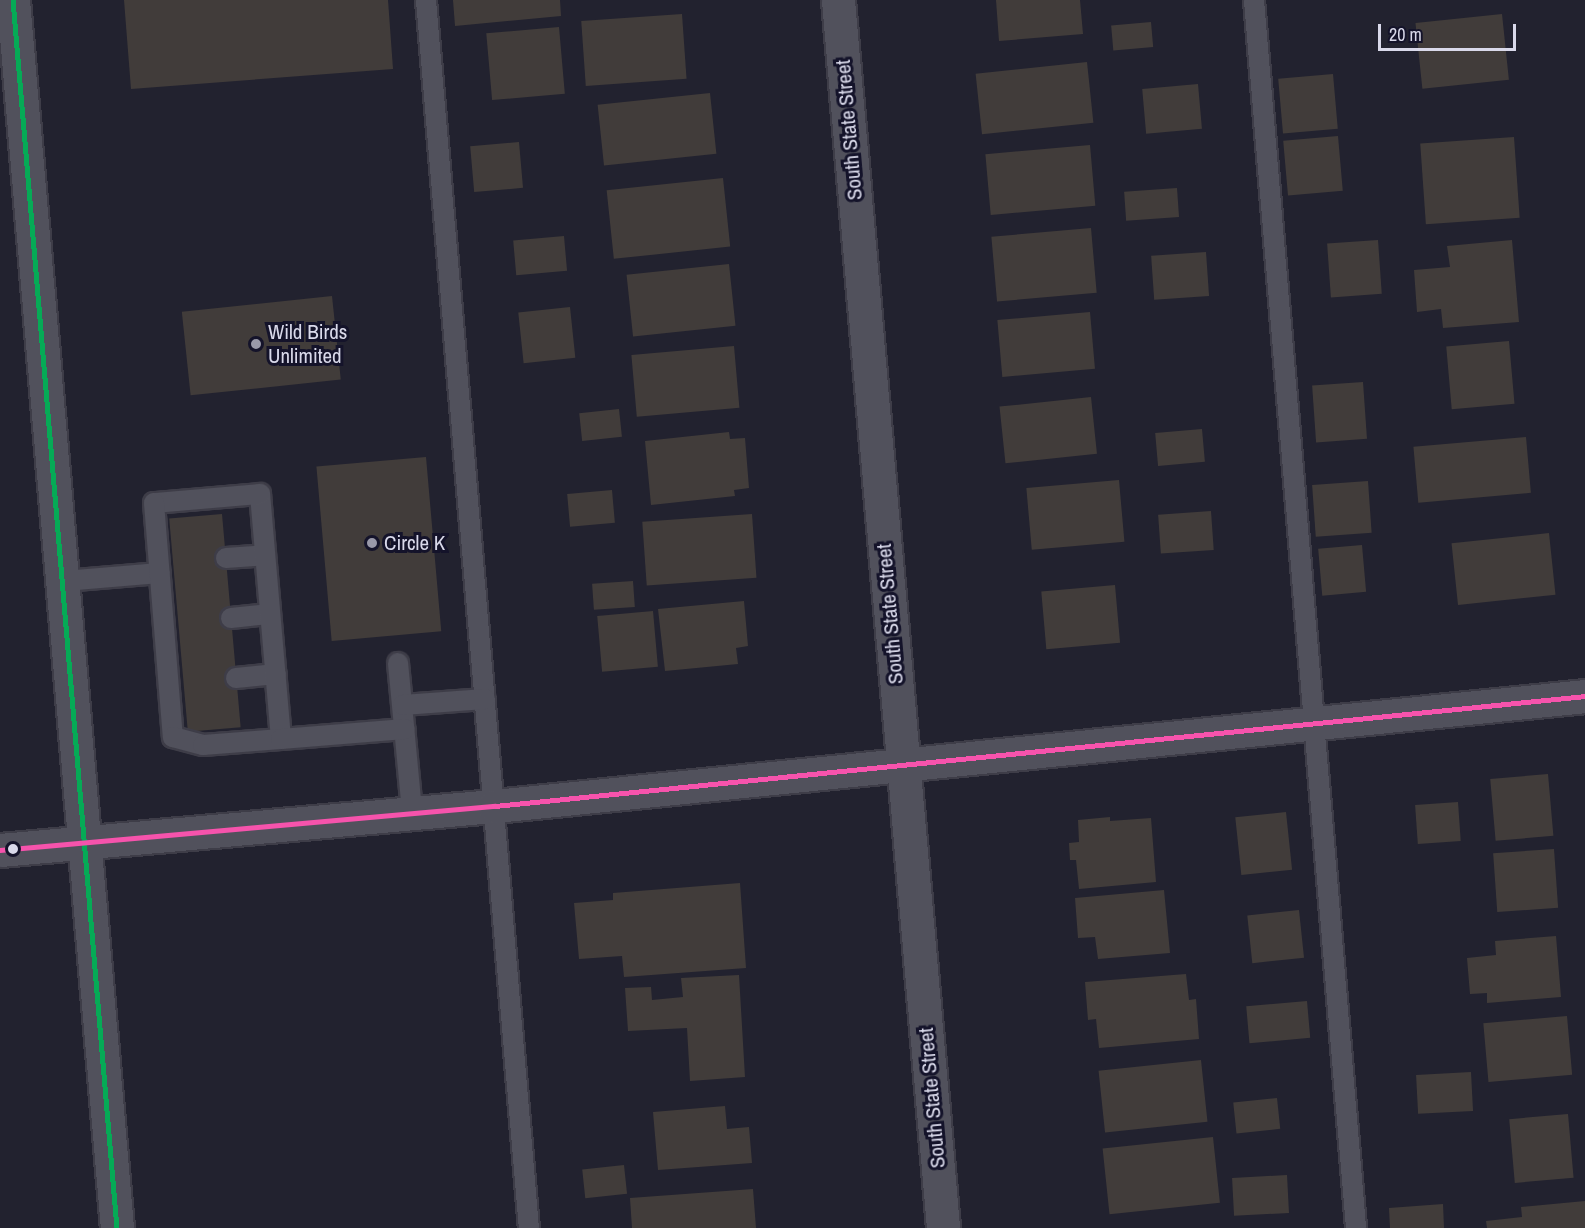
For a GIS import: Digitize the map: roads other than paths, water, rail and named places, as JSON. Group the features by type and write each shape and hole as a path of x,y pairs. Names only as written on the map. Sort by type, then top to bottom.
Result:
{"street":[{"path":"13,0 117,1228"},
{"name":"South State Street","path":"838,0 943,1228"},
{"path":"0,850 495,806 1585,696"}],"lane":[{"path":"426,0 529,1228"},
{"path":"1254,0 1316,723 1356,1228"},
{"path":"281,739 260,494 154,503 171,624 176,684 173,737 203,745 281,739 405,729"},
{"path":"226,558 265,555"},
{"path":"64,581 164,567"},
{"path":"231,618 270,614"},
{"path":"398,663 412,812"},
{"path":"236,678 276,674"},
{"path":"403,705 485,699"}],"place":[{"name":"Wild Birds Unlimited","path":"256,344"},
{"name":"Circle K","path":"372,543"}]}
